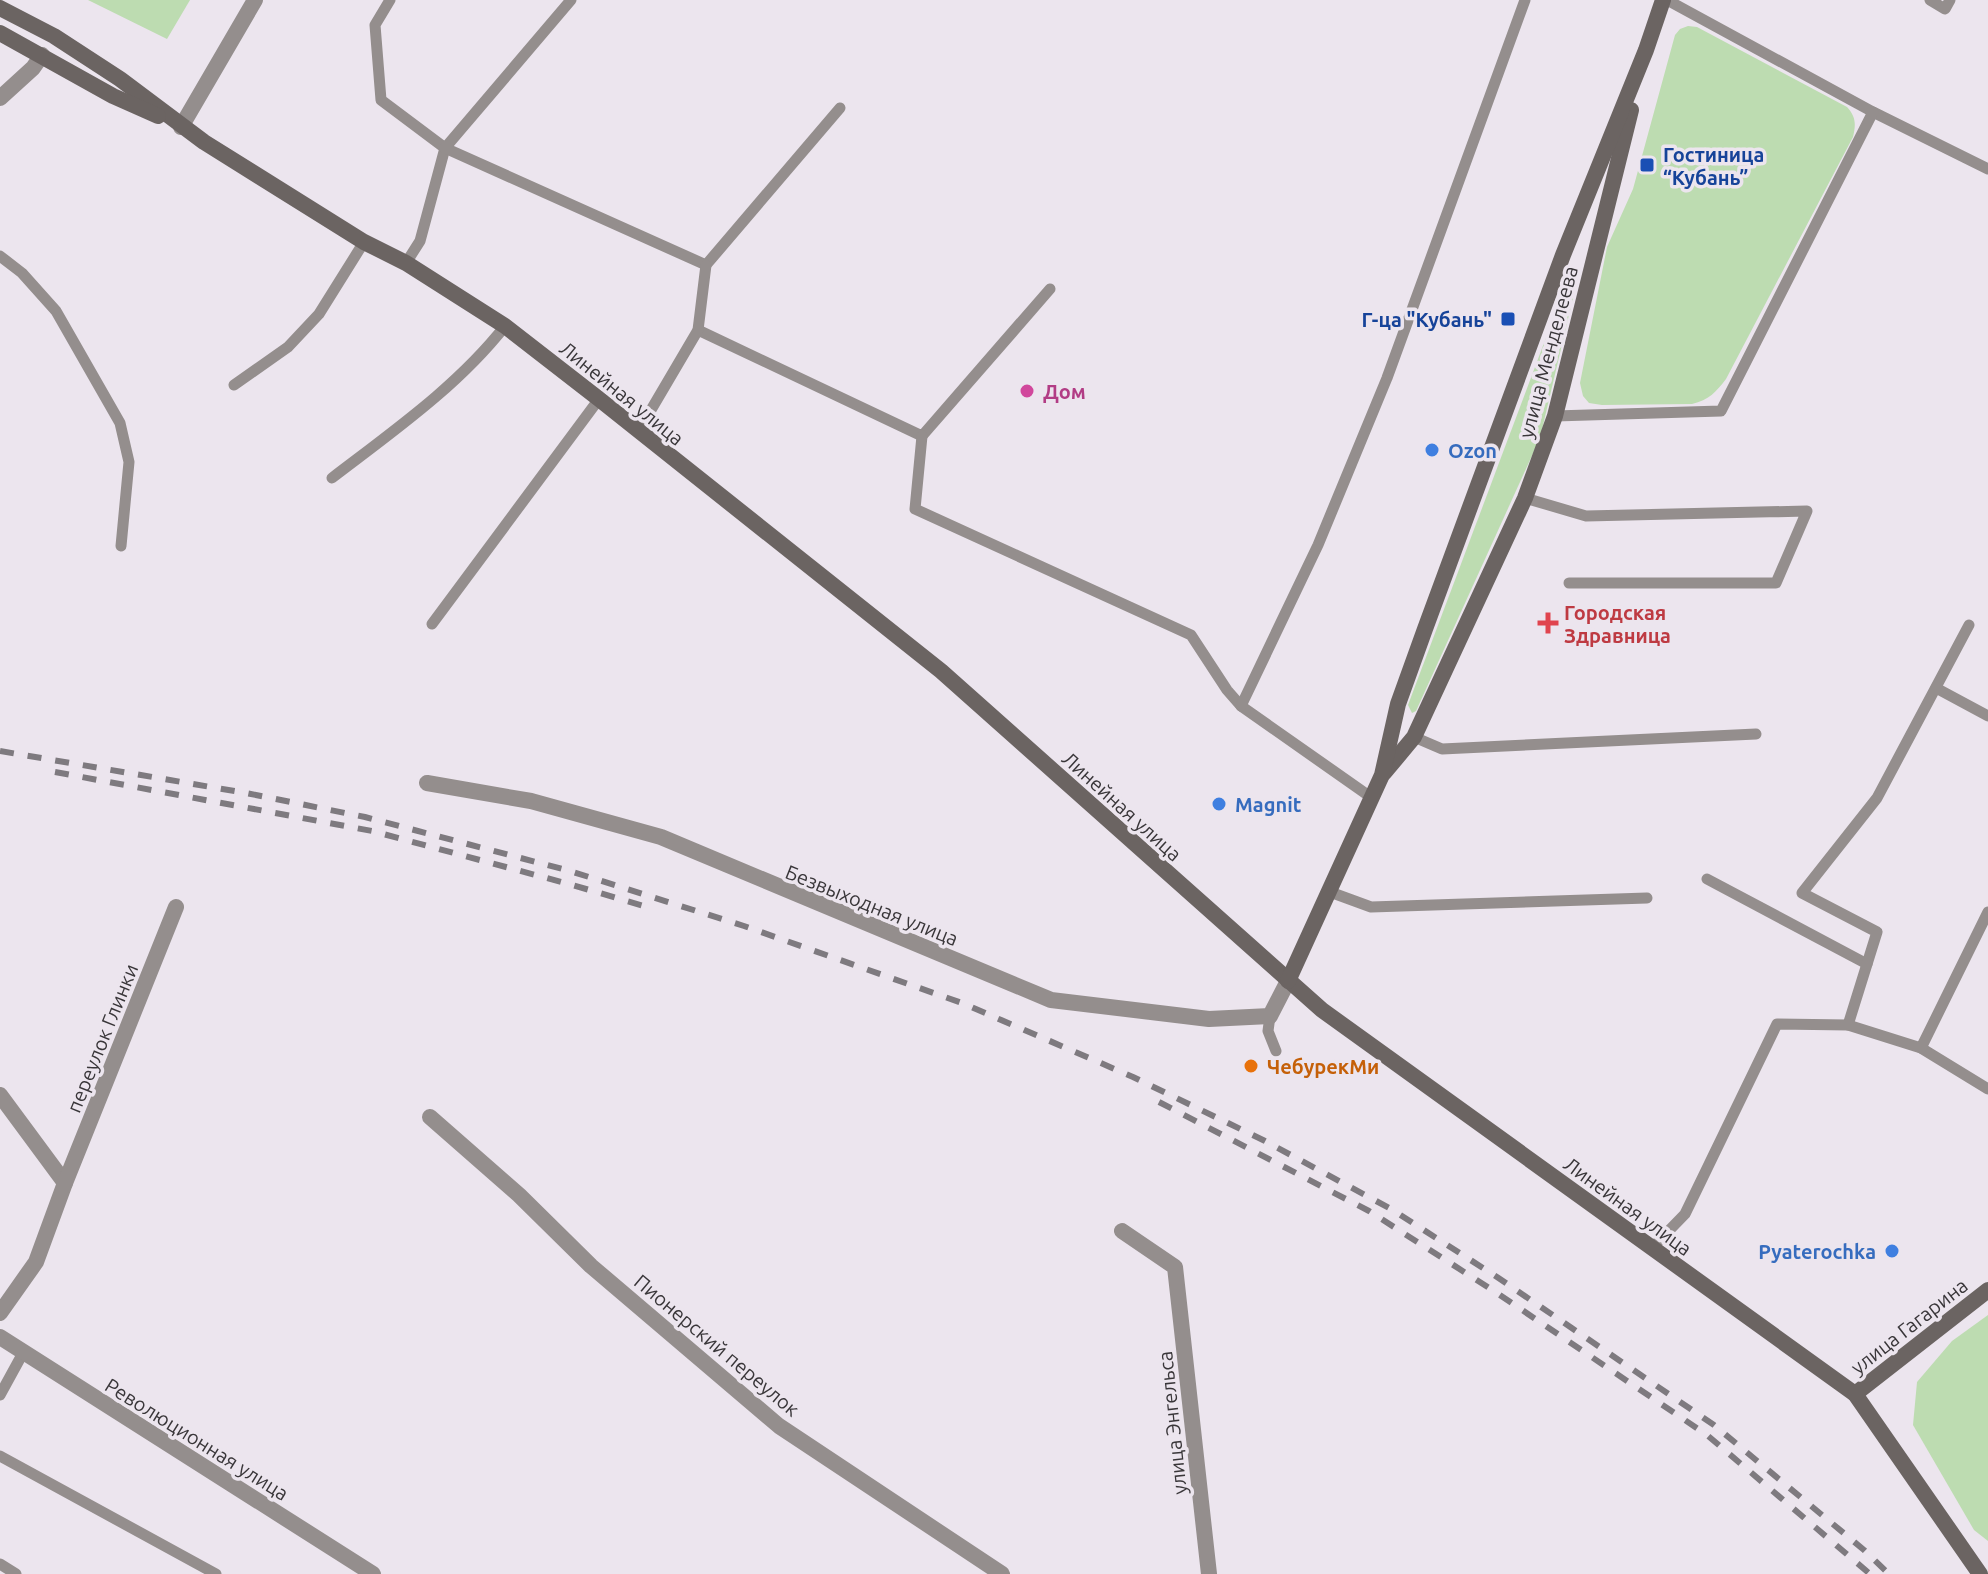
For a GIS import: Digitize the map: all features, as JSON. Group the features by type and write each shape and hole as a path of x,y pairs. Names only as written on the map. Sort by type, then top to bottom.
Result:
{"main road":[{"name":"улица Менделеева","path":"1288,981 1382,775 1398,704 1563,255 1665,0"},
{"path":"0,8 54,36 120,79 181,127"},
{"path":"0,33 113,96 181,127"},
{"name":"улица Менделеева","path":"1382,775 1414,737 1525,498 1555,416 1646,50"},
{"name":"Линейная улица","path":"181,127 505,326 941,671 1322,1010 1855,1394 1980,1574"},
{"name":"улица Гагарина","path":"1855,1394 1988,1290"}],"street":[{"path":"181,127 255,0"},
{"path":"0,98 33,68 42,55"},
{"name":"Безвыходная улица","path":"427,783 531,801 661,837 1051,1000 1209,1019 1270,1016"},
{"name":"переулок Глинки","path":"0,1313 36,1262 176,907"},
{"path":"1270,1016 1288,981"},
{"path":"0,1095 65,1183"},
{"name":"Пионерский переулок","path":"430,1117 519,1195 591,1266 779,1426 1002,1574"},
{"name":"улица Энгельса","path":"1122,1231 1175,1267 1209,1574"},
{"name":"Революционная улица","path":"0,1337 373,1574"}],"lane":[{"path":"390,0 375,25 381,100 445,148 706,265"},
{"path":"406,263 420,241 445,148 571,0"},
{"path":"1241,706 1318,545 1387,378 1525,0"},
{"path":"1665,0 1873,112 1988,169"},
{"path":"1930,0 1945,9 1950,0"},
{"path":"638,432 698,330 706,265 840,108"},
{"path":"1555,416 1721,411 1873,112"},
{"path":"234,385 288,347 319,314 364,242"},
{"path":"0,256 22,273 56,311 120,423 129,462 121,546"},
{"path":"1050,289 922,436 915,509 1191,635 1241,706 1372,798"},
{"path":"332,478 422,409 505,326"},
{"path":"698,330 922,436"},
{"path":"432,624 599,399"},
{"path":"1525,498 1586,516 1807,511 1776,583 1569,583"},
{"path":"1848,1025 1877,932 1802,893 1877,798 1969,625"},
{"path":"1936,688 1988,716"},
{"path":"1414,737 1442,749 1756,734"},
{"path":"1707,879 1867,964"},
{"path":"1330,892 1371,907 1647,898"},
{"path":"1921,1048 1988,912"},
{"path":"1270,1016 1268,1031 1276,1051"},
{"path":"1652,1248 1685,1214 1777,1024 1848,1025 1921,1048 1988,1089"},
{"path":"0,1395 23,1353"},
{"path":"0,1456 216,1574"},
{"path":"0,1564 16,1574"}],"green space":[{"path":"88,0 190,0 167,39"},
{"path":"1688,26 1697,27 1847,107 1854,121 1853,137 1726,379 1715,392 1692,404 1589,403 1583,396 1580,383 1607,247 1633,189 1675,35"},
{"path":"1573,266 1580,268 1540,438 1416,711 1412,713 1408,705"},
{"path":"1988,1315 1988,1541 1974,1530 1913,1425 1917,1382 1952,1341"}],"railway":[{"path":"0,751 246,793 365,817 570,871 744,926 962,1003 1133,1077 1263,1140 1391,1209 1497,1277 1714,1425 1889,1574"},
{"path":"55,772 372,831 644,906"},
{"path":"1159,1102 1369,1211 1497,1293 1707,1435 1870,1574"}],"place":[{"name":"Гостиница “Кубань”","path":"1647,165"},
{"name":"Г-ца \"Кубань\"","path":"1508,319"},
{"name":"Дом","path":"1027,391"},
{"name":"Ozon","path":"1432,450"},
{"name":"Городская Здравница","path":"1548,623"},
{"name":"Magnit","path":"1219,804"},
{"name":"ЧебурекМи","path":"1251,1066"},
{"name":"Pyaterochka","path":"1892,1251"}]}
